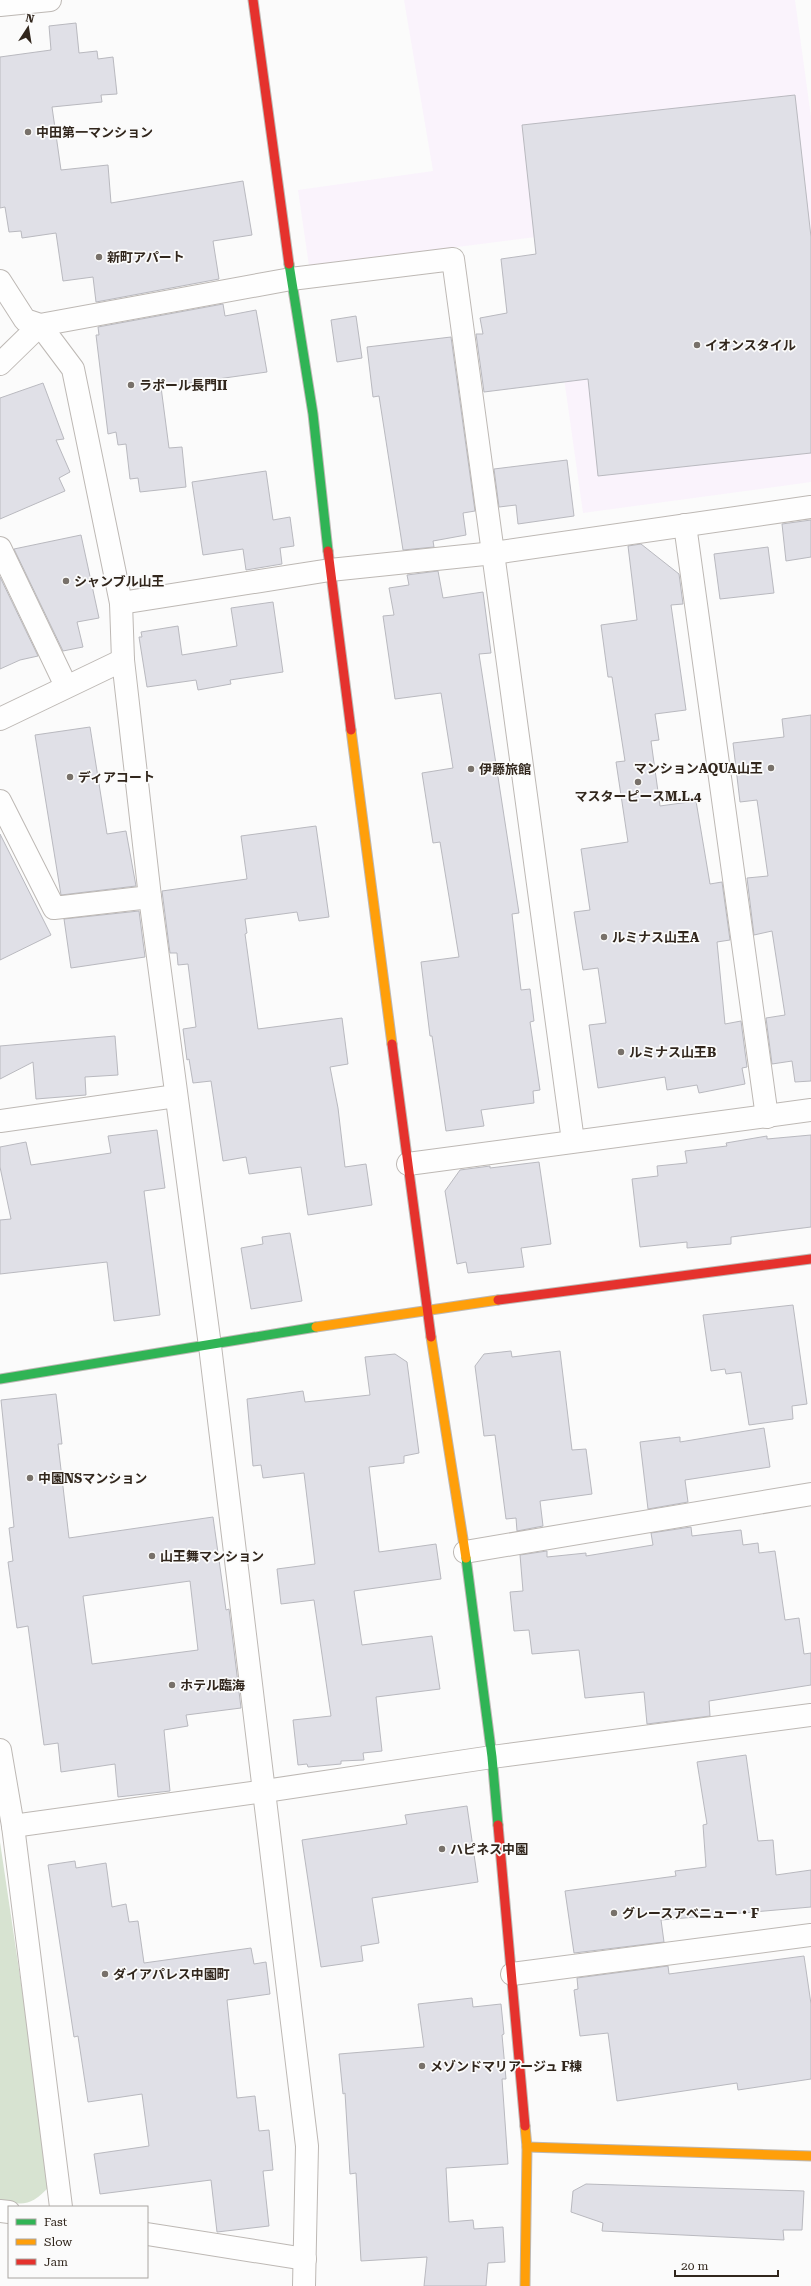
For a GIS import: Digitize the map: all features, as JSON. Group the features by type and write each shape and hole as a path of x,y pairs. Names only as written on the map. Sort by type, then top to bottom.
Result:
{"street":[{"path":"0,5 50,0"},
{"path":"253,0 290,279 313,414 330,570 427,1309 465,1552 492,1756 528,2147 525,2286"},
{"path":"0,281 26,320 40,325 290,279 454,259 573,1141"},
{"path":"0,364 40,325"},
{"path":"40,325 73,370 120,603 123,660 150,897 210,1346 307,2146 304,2286"},
{"path":"120,603 330,570 494,553 811,507"},
{"path":"685,525 767,1117"},
{"path":"0,548 66,686"},
{"path":"0,719 66,686 123,660"},
{"path":"0,801 54,908 150,897"},
{"path":"0,1121 176,1096"},
{"path":"408,1164 811,1110"},
{"path":"0,1379 210,1346 427,1309 811,1259"},
{"path":"465,1552 811,1494"},
{"path":"13,1826 265,1792 492,1756 811,1715"},
{"path":"0,1750 13,1826 61,2206"},
{"path":"512,1974 811,1935"},
{"path":"528,2147 811,2156"},
{"path":"148,2234 305,2259"}],"shaded area":[{"path":"404,0 795,0 811,117 811,482 583,513 544,236 309,266 298,190 433,171"}],"green space":[{"path":"0,1842 51,2185 38,2197 23,2203 0,2201"}],"building":[{"path":"76,23 79,53 97,51 98,59 113,57 117,94 101,95 102,102 52,107 61,170 108,165 111,203 243,181 252,235 213,241 219,279 96,302 93,277 63,281 56,233 22,238 21,231 9,232 5,207 0,208 0,57 51,50 49,26"},
{"name":"イオンスタイル","path":"795,95 811,237 811,453 598,476 588,379 484,392 476,334 483,334 480,318 507,313 501,259 536,254 522,125"},
{"path":"223,304 225,316 256,310 267,372 161,387 169,448 182,447 186,487 140,492 138,478 130,479 126,444 118,445 116,432 108,434 96,335 99,335 98,327"},
{"path":"356,316 362,358 337,362 331,320"},
{"path":"451,337 475,511 463,513 466,535 433,541 434,547 403,550 379,396 373,397 367,347"},
{"path":"43,383 64,439 56,440 70,472 59,478 65,491 0,519 0,398"},
{"path":"567,460 574,516 518,524 516,505 499,507 494,469"},
{"path":"266,471 273,520 290,517 294,546 280,548 282,564 246,570 243,549 203,555 192,482"},
{"path":"811,520 811,557 786,561 782,524"},
{"name":"シャンブル山王","path":"81,535 99,618 77,622 83,647 63,651 14,549"},
{"path":"641,544 679,574 683,604 671,605 686,710 655,714 659,740 651,741 660,806 696,801 710,884 722,882 730,940 717,942 725,1024 741,1021 747,1067 742,1068 745,1084 699,1093 697,1085 667,1090 665,1077 598,1088 589,1025 606,1023 598,968 583,970 574,912 590,910 581,849 628,842 616,762 625,761 612,677 608,677 601,625 637,620 628,546"},
{"path":"768,547 774,593 720,599 714,554"},
{"path":"438,571 443,598 483,592 491,653 479,654 519,913 512,914 521,990 530,989 534,1021 530,1022 540,1090 533,1091 534,1103 481,1110 484,1126 446,1131 432,1036 430,1036 421,962 459,957 440,842 433,843 422,773 453,768 441,693 395,699 383,616 394,615 389,588 409,585 407,575"},
{"path":"0,577 38,656 20,660 0,669"},
{"path":"273,602 283,672 230,680 231,684 198,690 196,680 147,687 139,637 142,637 141,632 178,626 182,655 237,646 231,608"},
{"path":"811,715 811,1081 795,1082 792,1061 772,1064 766,1018 785,1015 772,931 754,935 747,878 768,876 757,800 740,802 733,743 784,737 782,719"},
{"path":"90,727 107,834 126,831 136,886 61,895 35,735"},
{"path":"316,826 329,917 299,921 297,912 245,919 247,933 245,934 258,1029 342,1018 348,1064 330,1067 338,1108 345,1167 366,1164 372,1205 308,1215 301,1167 249,1174 246,1157 223,1161 211,1081 193,1083 189,1059 187,1060 183,1029 196,1027 188,964 178,965 177,953 170,953 162,891 247,879 241,836"},
{"path":"0,834 51,935 0,960"},
{"path":"139,911 145,957 71,968 64,919"},
{"path":"115,1036 118,1075 85,1077 86,1095 36,1099 33,1062 0,1079 0,1046"},
{"path":"157,1130 165,1188 144,1191 160,1315 114,1321 107,1262 0,1274 0,1220 11,1219 0,1167 0,1147 26,1142 31,1165 111,1153 108,1136"},
{"path":"811,1135 811,1227 731,1237 731,1244 687,1248 687,1242 640,1247 632,1179 658,1176 657,1166 687,1163 685,1151 727,1146 726,1143 767,1136 767,1139"},
{"path":"539,1162 551,1244 521,1248 524,1267 468,1273 466,1262 457,1264 445,1191 460,1170"},
{"path":"290,1233 302,1301 251,1309 241,1248 263,1244 262,1237"},
{"path":"793,1305 807,1404 792,1406 793,1419 749,1425 741,1372 726,1374 725,1369 711,1371 703,1315"},
{"path":"511,1351 512,1357 560,1351 572,1450 586,1449 592,1494 540,1501 543,1526 517,1531 516,1518 506,1519 495,1435 484,1436 475,1366 484,1354"},
{"path":"395,1354 407,1362 419,1453 404,1456 404,1463 369,1467 379,1552 436,1544 441,1579 354,1591 362,1645 432,1636 440,1689 376,1697 382,1751 363,1753 364,1760 341,1761 341,1764 308,1767 307,1764 298,1765 293,1720 331,1716 314,1600 281,1604 277,1569 315,1564 304,1473 263,1478 261,1465 253,1466 247,1399 303,1391 305,1402 370,1395 365,1357"},
{"path":"56,1394 62,1444 58,1444 69,1538 213,1517 226,1610 229,1609 241,1708 186,1715 188,1726 164,1730 170,1791 118,1797 115,1764 61,1772 58,1743 44,1745 28,1626 17,1628 8,1562 13,1561 9,1528 14,1527 1,1400","holes":["190,1581 198,1650 92,1664 83,1596"]},
{"path":"764,1428 770,1467 685,1480 688,1502 648,1509 640,1442 680,1437 680,1442"},
{"path":"691,1527 692,1536 741,1530 743,1545 758,1543 759,1553 775,1551 785,1620 799,1618 804,1654 811,1653 811,1685 709,1701 710,1716 647,1724 644,1692 585,1698 579,1650 532,1654 529,1630 514,1631 510,1592 523,1591 520,1555 547,1551 547,1557 586,1553 586,1556 653,1545 651,1533"},
{"path":"746,1755 758,1841 773,1840 776,1875 811,1870 811,1907 661,1920 664,1942 574,1953 565,1891 676,1876 675,1871 706,1867 703,1825 707,1824 697,1762"},
{"path":"467,1806 478,1882 372,1898 379,1943 361,1946 363,1961 321,1967 302,1840 407,1824 405,1815"},
{"path":"75,1861 76,1868 106,1863 112,1907 126,1904 129,1922 138,1921 144,1963 251,1948 254,1964 266,1962 270,1994 227,2000 237,2098 255,2096 259,2131 269,2130 273,2170 263,2171 269,2226 217,2232 211,2180 100,2194 94,2154 149,2146 142,2094 88,2102 78,2036 74,2037 48,1865"},
{"path":"804,1956 811,2004 811,2079 738,2090 737,2083 617,2101 608,2033 580,2036 574,1990 578,1989 577,1978 668,1966 669,1974"},
{"path":"472,1998 473,2007 501,2004 506,2079 502,2079 508,2164 446,2168 449,2222 473,2220 474,2229 503,2227 505,2262 488,2263 486,2286 424,2286 427,2257 361,2261 356,2173 350,2174 345,2093 343,2094 339,2054 424,2047 418,2004"},
{"path":"586,2184 804,2191 802,2230 783,2230 784,2240 602,2231 603,2223 571,2212 573,2191"}],"traffic: fast":[{"path":"289,264 313,414 328,551"},
{"path":"0,1379 316,1327"},
{"path":"466,1558 492,1757 498,1825"}],"traffic: slow":[{"path":"351,730 392,1044"},
{"path":"316,1327 498,1300"},
{"path":"431,1337 466,1558"},
{"path":"525,2126 527,2147 525,2286"},
{"path":"527,2147 811,2156"}],"traffic: jam":[{"path":"253,0 289,264"},
{"path":"328,551 351,730"},
{"path":"392,1044 431,1337"},
{"path":"498,1300 811,1259"},
{"path":"498,1825 525,2126"}],"place":[{"name":"中田第一マンション","path":"28,132"},
{"name":"新町アパート","path":"99,257"},
{"name":"イオンスタイル","path":"697,345"},
{"name":"ラポール長門II","path":"131,385"},
{"name":"シャンブル山王","path":"66,581"},
{"name":"マンションAQUA山王","path":"771,768"},
{"name":"伊藤旅館","path":"471,769"},
{"name":"ディアコート","path":"70,777"},
{"name":"マスターピースM.L.4","path":"638,782"},
{"name":"ルミナス山王A","path":"604,937"},
{"name":"ルミナス山王B","path":"621,1052"},
{"name":"中園NSマンション","path":"30,1478"},
{"name":"山王舞マンション","path":"152,1556"},
{"name":"ホテル臨海","path":"172,1685"},
{"name":"ハピネス中園","path":"442,1849"},
{"name":"グレースアベニュー・F","path":"614,1913"},
{"name":"ダイアパレス中園町","path":"105,1974"},
{"name":"メゾンドマリアージュ F棟","path":"422,2066"}]}
